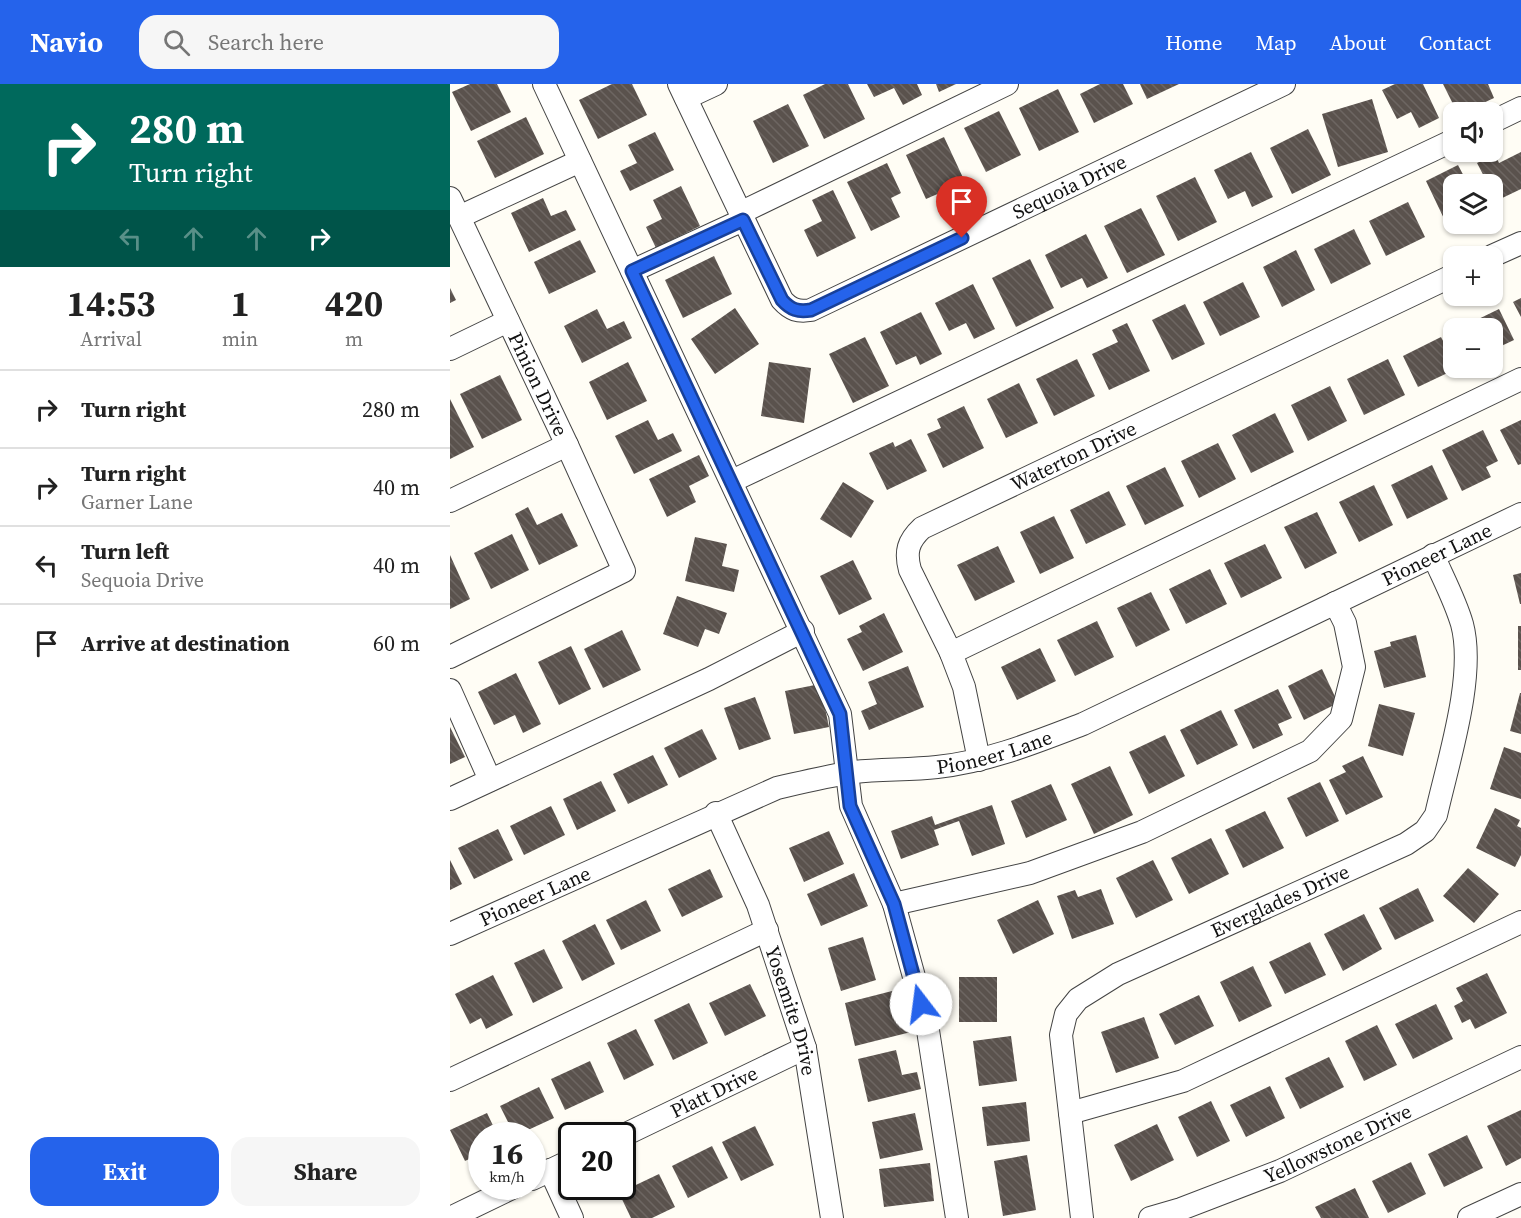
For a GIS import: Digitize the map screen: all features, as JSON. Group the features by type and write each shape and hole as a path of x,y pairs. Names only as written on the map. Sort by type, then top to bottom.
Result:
{"street":[{"path":"544,84 840,714 850,806 894,904 927,1024 957,1218"},
{"path":"716,84 682,91 742,216"},
{"path":"632,271 1006,84"},
{"name":"Sequoia Drive","path":"742,216 782,300 789,308 800,312 811,310 1284,84"},
{"path":"1503,117 1521,108"},
{"path":"732,482 1443,145"},
{"path":"454,208 580,161"},
{"name":"Pinion Drive","path":"450,657 624,571 567,445 454,208"},
{"path":"1503,251 1521,243"},
{"name":"Waterton Drive","path":"979,760 964,687 951,653 910,570 907,559 908,547 913,536 922,528 1443,280"},
{"path":"450,349 508,321"},
{"path":"951,653 1521,379"},
{"path":"450,501 567,445"},
{"name":"Pioneer Lane","path":"450,934 716,813 777,788 846,774 938,767 979,760 1043,740 1083,724 1521,514"},
{"name":"Everglades Drive","path":"1082,1218 1061,1035 1066,1014 1078,999 1118,974 1395,849 1425,831 1436,815 1464,689 1466,656 1462,625 1452,596 1433,555"},
{"path":"894,904 1030,873 1142,832 1310,751 1341,718 1354,667 1345,623 1335,603"},
{"path":"450,800 709,679 803,632"},
{"path":"450,690 490,780"},
{"name":"Yosemite Drive","path":"716,813 758,905 805,1048 832,1218"},
{"path":"1070,1113 1183,1081 1521,922"},
{"path":"450,1080 767,930"},
{"name":"Platt Drive","path":"636,1129 805,1048"},
{"name":"Yellowstone Drive","path":"1150,1218 1181,1209 1280,1171 1521,1057"},
{"path":"546,1181 572,1218"},
{"path":"1469,1218 1521,1194"},
{"path":"450,1218 487,1200"}],"building":[{"path":"470,84 497,84 511,112 471,131 452,92"},
{"path":"612,84 632,84 647,115 598,139 579,100"},
{"path":"825,84 848,84 865,119 824,139 803,95"},
{"path":"867,84 917,84 922,95 903,105 894,88 874,97"},
{"path":"936,84 956,84 939,92"},
{"path":"1100,84 1123,84 1133,104 1094,123 1080,94"},
{"path":"1140,84 1179,84 1147,99"},
{"path":"1395,84 1423,84 1439,118 1419,128 1411,112 1397,119 1382,90"},
{"path":"1443,84 1488,84 1494,98 1485,102 1452,102"},
{"path":"1058,89 1079,132 1039,151 1019,108"},
{"path":"1372,99 1388,152 1338,167 1322,114"},
{"path":"788,104 809,146 773,163 753,121"},
{"path":"999,111 1021,155 986,172 964,128"},
{"path":"526,117 544,154 495,178 477,141"},
{"path":"1308,129 1331,175 1292,194 1270,148"},
{"path":"655,132 674,170 630,191 620,171 637,163 628,145"},
{"path":"944,137 965,182 926,199 906,155"},
{"path":"1251,152 1273,197 1252,207 1245,191 1228,199 1214,170"},
{"path":"1521,152 1521,189 1503,198 1503,174 1483,174 1477,163 1503,161"},
{"path":"887,163 901,193 891,198 900,217 871,231 847,182"},
{"path":"1458,165 1463,174 1443,174 1443,217 1426,181"},
{"path":"1195,177 1217,222 1178,241 1156,196"},
{"path":"681,186 700,226 656,248 646,227 662,219 653,200"},
{"path":"833,190 856,238 817,257 804,230 822,221 812,200"},
{"path":"543,198 551,216 566,210 576,230 529,252 511,213"},
{"path":"1408,202 1425,237 1386,256 1369,221"},
{"path":"1141,208 1165,255 1127,273 1104,226"},
{"path":"1354,229 1371,264 1331,284 1314,249"},
{"path":"1086,234 1108,278 1087,288 1082,278 1061,288 1045,255"},
{"path":"580,240 596,272 549,294 534,262"},
{"path":"1296,250 1315,290 1282,307 1263,267"},
{"path":"714,256 732,294 683,318 665,280"},
{"path":"1030,259 1054,308 1016,327 992,278"},
{"path":"1243,282 1260,317 1220,336 1203,302"},
{"path":"973,284 995,329 974,339 966,323 949,331 935,303"},
{"path":"450,288 456,300 450,303"},
{"path":"1521,298 1521,317 1513,302"},
{"path":"1185,304 1205,344 1172,360 1152,320"},
{"path":"735,308 759,344 715,374 691,339"},
{"path":"597,309 607,329 624,321 632,338 582,363 564,326"},
{"path":"1499,309 1514,340 1503,345 1503,318 1481,318"},
{"path":"921,312 942,354 920,365 916,356 896,365 880,332"},
{"path":"1127,323 1150,371 1109,390 1092,354 1118,342 1112,330"},
{"path":"865,337 889,386 853,403 829,354"},
{"path":"1441,337 1443,375 1418,387 1403,356"},
{"path":"1077,359 1095,396 1054,416 1036,379"},
{"path":"1388,359 1405,395 1364,415 1347,379"},
{"path":"628,362 647,401 607,420 589,382"},
{"path":"769,362 811,368 804,423 761,416"},
{"path":"500,375 522,420 482,439 460,394"},
{"path":"1019,383 1038,423 1006,438 987,399"},
{"path":"1330,386 1347,421 1308,441 1291,405"},
{"path":"450,399 474,447 450,459"},
{"path":"964,406 984,448 943,468 927,434 941,428 937,419"},
{"path":"1275,413 1294,452 1251,473 1232,435"},
{"path":"648,420 658,440 673,433 682,451 634,474 615,436"},
{"path":"1521,420 1521,464 1518,465 1500,430"},
{"path":"1483,430 1498,461 1486,467 1491,477 1462,491 1442,450"},
{"path":"911,439 927,471 887,490 869,453 893,442 895,447"},
{"path":"1218,443 1236,479 1199,498 1181,461"},
{"path":"699,455 709,476 689,486 696,502 667,517 649,479"},
{"path":"1432,465 1448,499 1407,519 1391,485"},
{"path":"1165,467 1184,506 1145,525 1126,486"},
{"path":"843,482 874,501 851,538 820,519"},
{"path":"1374,485 1393,525 1359,542 1339,502"},
{"path":"1109,491 1126,525 1086,544 1070,510"},
{"path":"528,507 537,525 562,513 578,546 539,565 515,514"},
{"path":"1317,512 1337,553 1305,569 1284,527"},
{"path":"1054,516 1074,558 1040,574 1020,532"},
{"path":"512,534 529,570 491,589 474,553"},
{"path":"695,537 727,544 722,566 739,570 734,592 685,581"},
{"path":"1265,544 1282,578 1241,598 1224,563"},
{"path":"998,546 1015,582 975,601 957,565"},
{"path":"450,555 470,599 450,609"},
{"path":"853,560 872,599 839,615 820,576"},
{"path":"1210,569 1227,604 1186,624 1169,589"},
{"path":"1521,573 1521,604 1520,604 1513,575"},
{"path":"1151,592 1170,630 1136,647 1117,608"},
{"path":"677,596 727,613 719,634 705,629 698,647 663,634"},
{"path":"884,613 903,652 863,671 847,639 862,632 859,626"},
{"path":"1097,621 1114,657 1075,676 1057,640"},
{"path":"1518,626 1521,626 1521,670 1518,670"},
{"path":"622,630 641,670 603,688 584,649"},
{"path":"1416,635 1426,677 1384,688 1374,651 1391,646 1390,642"},
{"path":"571,646 591,689 559,705 538,662"},
{"path":"1040,648 1056,681 1017,700 1001,667"},
{"path":"908,666 924,707 869,730 861,711 877,704 868,682"},
{"path":"1322,669 1338,703 1304,720 1288,686"},
{"path":"516,673 541,724 523,733 515,715 494,725 478,692"},
{"path":"820,684 829,727 794,734 785,691"},
{"path":"1278,689 1292,718 1278,724 1283,735 1253,749 1234,710"},
{"path":"1521,693 1521,734 1510,731"},
{"path":"755,697 771,739 739,750 724,708"},
{"path":"1379,704 1415,713 1403,756 1368,746"},
{"path":"1221,710 1238,745 1197,765 1180,730"},
{"path":"450,727 465,757 450,764"},
{"path":"702,729 717,759 679,778 664,748"},
{"path":"1165,735 1185,776 1149,794 1129,752"},
{"path":"1504,747 1521,753 1521,799 1490,789"},
{"path":"653,755 668,785 628,804 613,774"},
{"path":"1363,756 1383,797 1346,815 1329,780 1346,772 1342,766"},
{"path":"1110,766 1133,815 1094,834 1071,784"},
{"path":"601,781 616,811 577,830 563,799"},
{"path":"1320,782 1339,821 1306,837 1287,798"},
{"path":"1051,784 1067,820 1026,838 1011,801"},
{"path":"992,805 1005,844 972,856 959,821 934,830 939,845 901,859 891,831 932,816 935,825"},
{"path":"551,806 565,835 524,855 510,826"},
{"path":"1495,808 1520,820 1517,826 1521,828 1521,855 1515,867 1476,848"},
{"path":"1265,811 1284,848 1243,868 1225,830"},
{"path":"498,829 513,860 474,879 458,848"},
{"path":"829,831 844,864 804,882 789,848"},
{"path":"1211,838 1229,874 1189,894 1171,858"},
{"path":"450,860 462,884 450,890"},
{"path":"1153,860 1173,900 1136,918 1116,878"},
{"path":"1468,868 1499,894 1474,923 1443,896"},
{"path":"710,869 723,897 682,917 668,889"},
{"path":"854,873 868,906 821,926 807,894"},
{"path":"1418,888 1434,921 1395,940 1379,908"},
{"path":"1101,889 1114,924 1072,939 1057,896 1075,890 1078,897"},
{"path":"646,900 661,931 621,950 606,920"},
{"path":"1038,900 1054,934 1013,954 997,920"},
{"path":"1364,914 1382,949 1343,971 1324,934"},
{"path":"595,924 615,964 582,981 562,941"},
{"path":"863,937 876,980 841,991 828,948"},
{"path":"1310,942 1326,975 1285,994 1269,962"},
{"path":"544,949 563,988 533,1003 514,963"},
{"path":"1253,966 1272,1006 1239,1022 1220,982"},
{"path":"1487,973 1507,1013 1475,1029 1470,1019 1462,1023 1454,1006 1463,1001 1456,988"},
{"path":"493,975 513,1015 486,1029 481,1018 470,1024 455,994"},
{"path":"959,977 997,977 997,1022 959,1022"},
{"path":"750,984 766,1016 725,1036 709,1003"},
{"path":"892,991 898,1015 906,1013 911,1032 855,1046 845,1003"},
{"path":"1199,995 1214,1026 1175,1045 1159,1014"},
{"path":"689,1003 708,1043 673,1060 654,1020"},
{"path":"1436,1004 1453,1039 1413,1059 1395,1024"},
{"path":"1144,1017 1159,1058 1116,1073 1101,1032"},
{"path":"1377,1025 1397,1065 1364,1081 1345,1041"},
{"path":"636,1029 654,1065 624,1080 607,1043"},
{"path":"1011,1036 1017,1081 979,1086 973,1041"},
{"path":"896,1050 902,1075 917,1072 921,1089 868,1102 858,1059"},
{"path":"1329,1057 1344,1087 1300,1109 1285,1078"},
{"path":"590,1061 604,1092 565,1110 551,1079"},
{"path":"1270,1086 1285,1118 1246,1137 1230,1105"},
{"path":"539,1087 554,1118 545,1122 508,1122 500,1106"},
{"path":"1211,1101 1230,1141 1197,1157 1178,1117"},
{"path":"1026,1102 1030,1141 987,1146 982,1107"},
{"path":"1521,1110 1521,1158 1506,1166 1487,1126"},
{"path":"487,1113 491,1122 468,1122 468,1160 465,1161 450,1130"},
{"path":"915,1113 923,1150 880,1159 872,1122"},
{"path":"1157,1124 1174,1160 1131,1181 1114,1145"},
{"path":"755,1126 774,1165 741,1181 722,1142"},
{"path":"1467,1135 1483,1168 1444,1187 1428,1154"},
{"path":"712,1146 728,1178 688,1198 672,1166"},
{"path":"1027,1155 1036,1210 1003,1216 994,1161"},
{"path":"1411,1162 1426,1194 1388,1213 1372,1181"},
{"path":"930,1163 934,1201 884,1207 879,1169"},
{"path":"659,1174 675,1207 652,1218 631,1218 622,1200 636,1200 636,1185"},
{"path":"1355,1188 1369,1218 1321,1218 1315,1207"}],"route":[{"path":"921,1004 894,904 850,806 840,714 632,271 743,220 782,300 789,308 800,312 811,310 962,238"}]}
